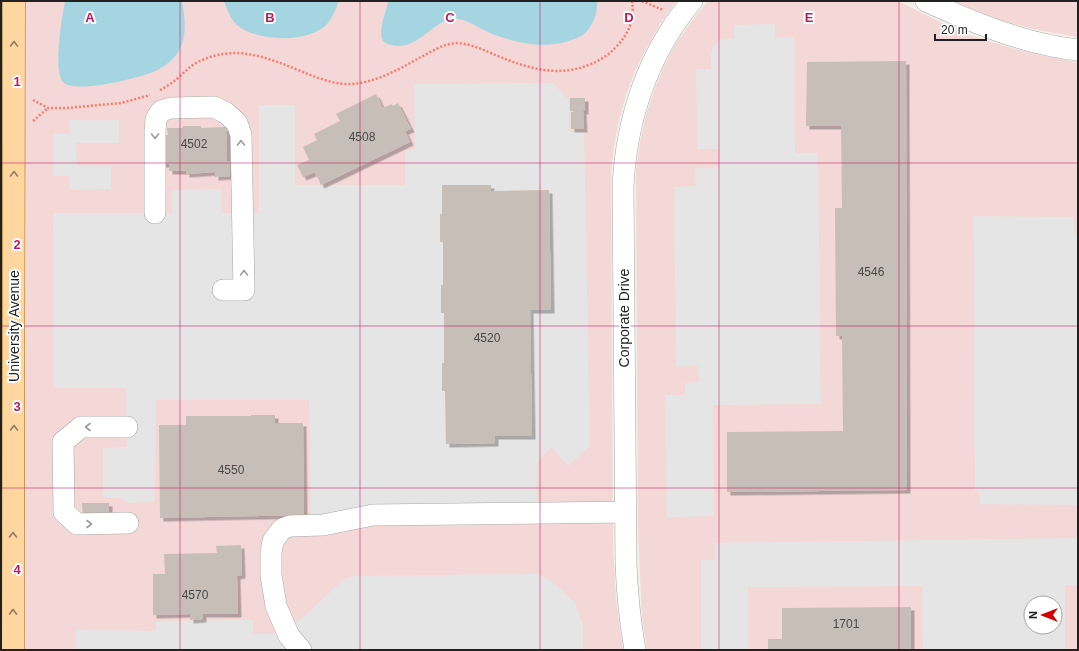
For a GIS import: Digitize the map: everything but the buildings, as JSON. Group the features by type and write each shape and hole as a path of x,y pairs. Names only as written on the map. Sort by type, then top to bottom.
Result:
{"main road":[{"name":"University Avenue","path":"13,650 7,574 14,1"}],"street":[{"name":"Corporate Drive","path":"636,650 631,627 627,592 623,187 627,143 634,112 645,81 658,52 675,24 692,1"},
{"path":"926,1 985,27 1018,37 1078,50"},
{"path":"155,213 154,132 156,119 161,110 170,108 214,107 226,113 237,122 241,135 244,290 223,290"},
{"path":"127,427 81,427 63,442 64,512 77,524 128,523"},
{"path":"301,650 289,636 276,606 271,575 271,553 273,541 282,529 290,526 323,525 373,516 626,512"}],"path":[{"path":"33,100 48,108 120,103 155,93 197,63 221,54 233,52 250,53 261,56 316,77 340,84 352,84 380,78 442,47 458,43 477,47 530,68 556,72 566,71 601,60 614,49 628,33 631,25 633,9 632,1"},
{"path":"33,121 48,108"}],"shaded area":[{"path":"23,1 676,1 660,24 635,71 619,120 611,171 613,546 616,600 623,650 22,650"},
{"path":"708,1 898,1 969,35 1039,55 1078,62 1078,650 647,650 642,616 638,530 636,170 646,115 664,66 675,45"},
{"path":"953,1 1078,1 1078,37 1033,29 1000,20"},
{"path":"775,24 775,38 794,37 795,153 818,153 821,404 713,405 714,516 667,517 665,395 685,395 685,383 699,382 698,366 676,367 674,187 696,186 695,168 719,167 719,149 697,149 696,69 711,69 711,52 714,45 720,40 734,38 734,25"},
{"path":"553,83 569,100 569,132 584,132 590,446 568,466 551,447 537,463 537,514 311,526 309,400 156,400 154,502 128,503 121,498 103,498 103,448 127,447 126,388 54,388 53,213 172,213 172,190 222,189 222,213 259,213 259,105 295,105 295,185 405,185 405,150 415,149 414,84","holes":["442,185 491,185 491,191 530,310 532,436 495,436 495,443 446,443 445,391 442,391 442,363 444,363 444,313 441,313 441,285 443,285 443,242 440,242"]},
{"path":"70,120 119,120 119,143 76,143 77,166 111,166 111,189 70,190 70,176 54,176 53,134 70,134"},
{"path":"974,216 1074,217 1075,236 1078,237 1078,505 980,504 979,492 975,491"},
{"path":"1078,538 1078,585 1065,585 1065,650 923,650 922,586 748,587 748,650 701,650 701,560 714,560 714,543"},
{"path":"536,574 546,578 556,585 575,603 583,625 583,650 76,650 76,630 156,631 156,621 253,620 253,634 271,634 299,621 344,579 354,576"}],"water":[{"path":"65,1 182,1 185,25 182,44 176,56 158,70 150,73 109,84 81,87 70,86 63,82 60,76 58,56"},
{"path":"224,1 339,1 330,21 320,30 309,35 283,38 257,35 246,31 232,20"},
{"path":"388,1 597,1 597,6 593,22 584,34 557,44 545,45 522,43 510,40 458,19 449,20 442,23 419,39 402,46 388,44 382,39 381,28"}]}
